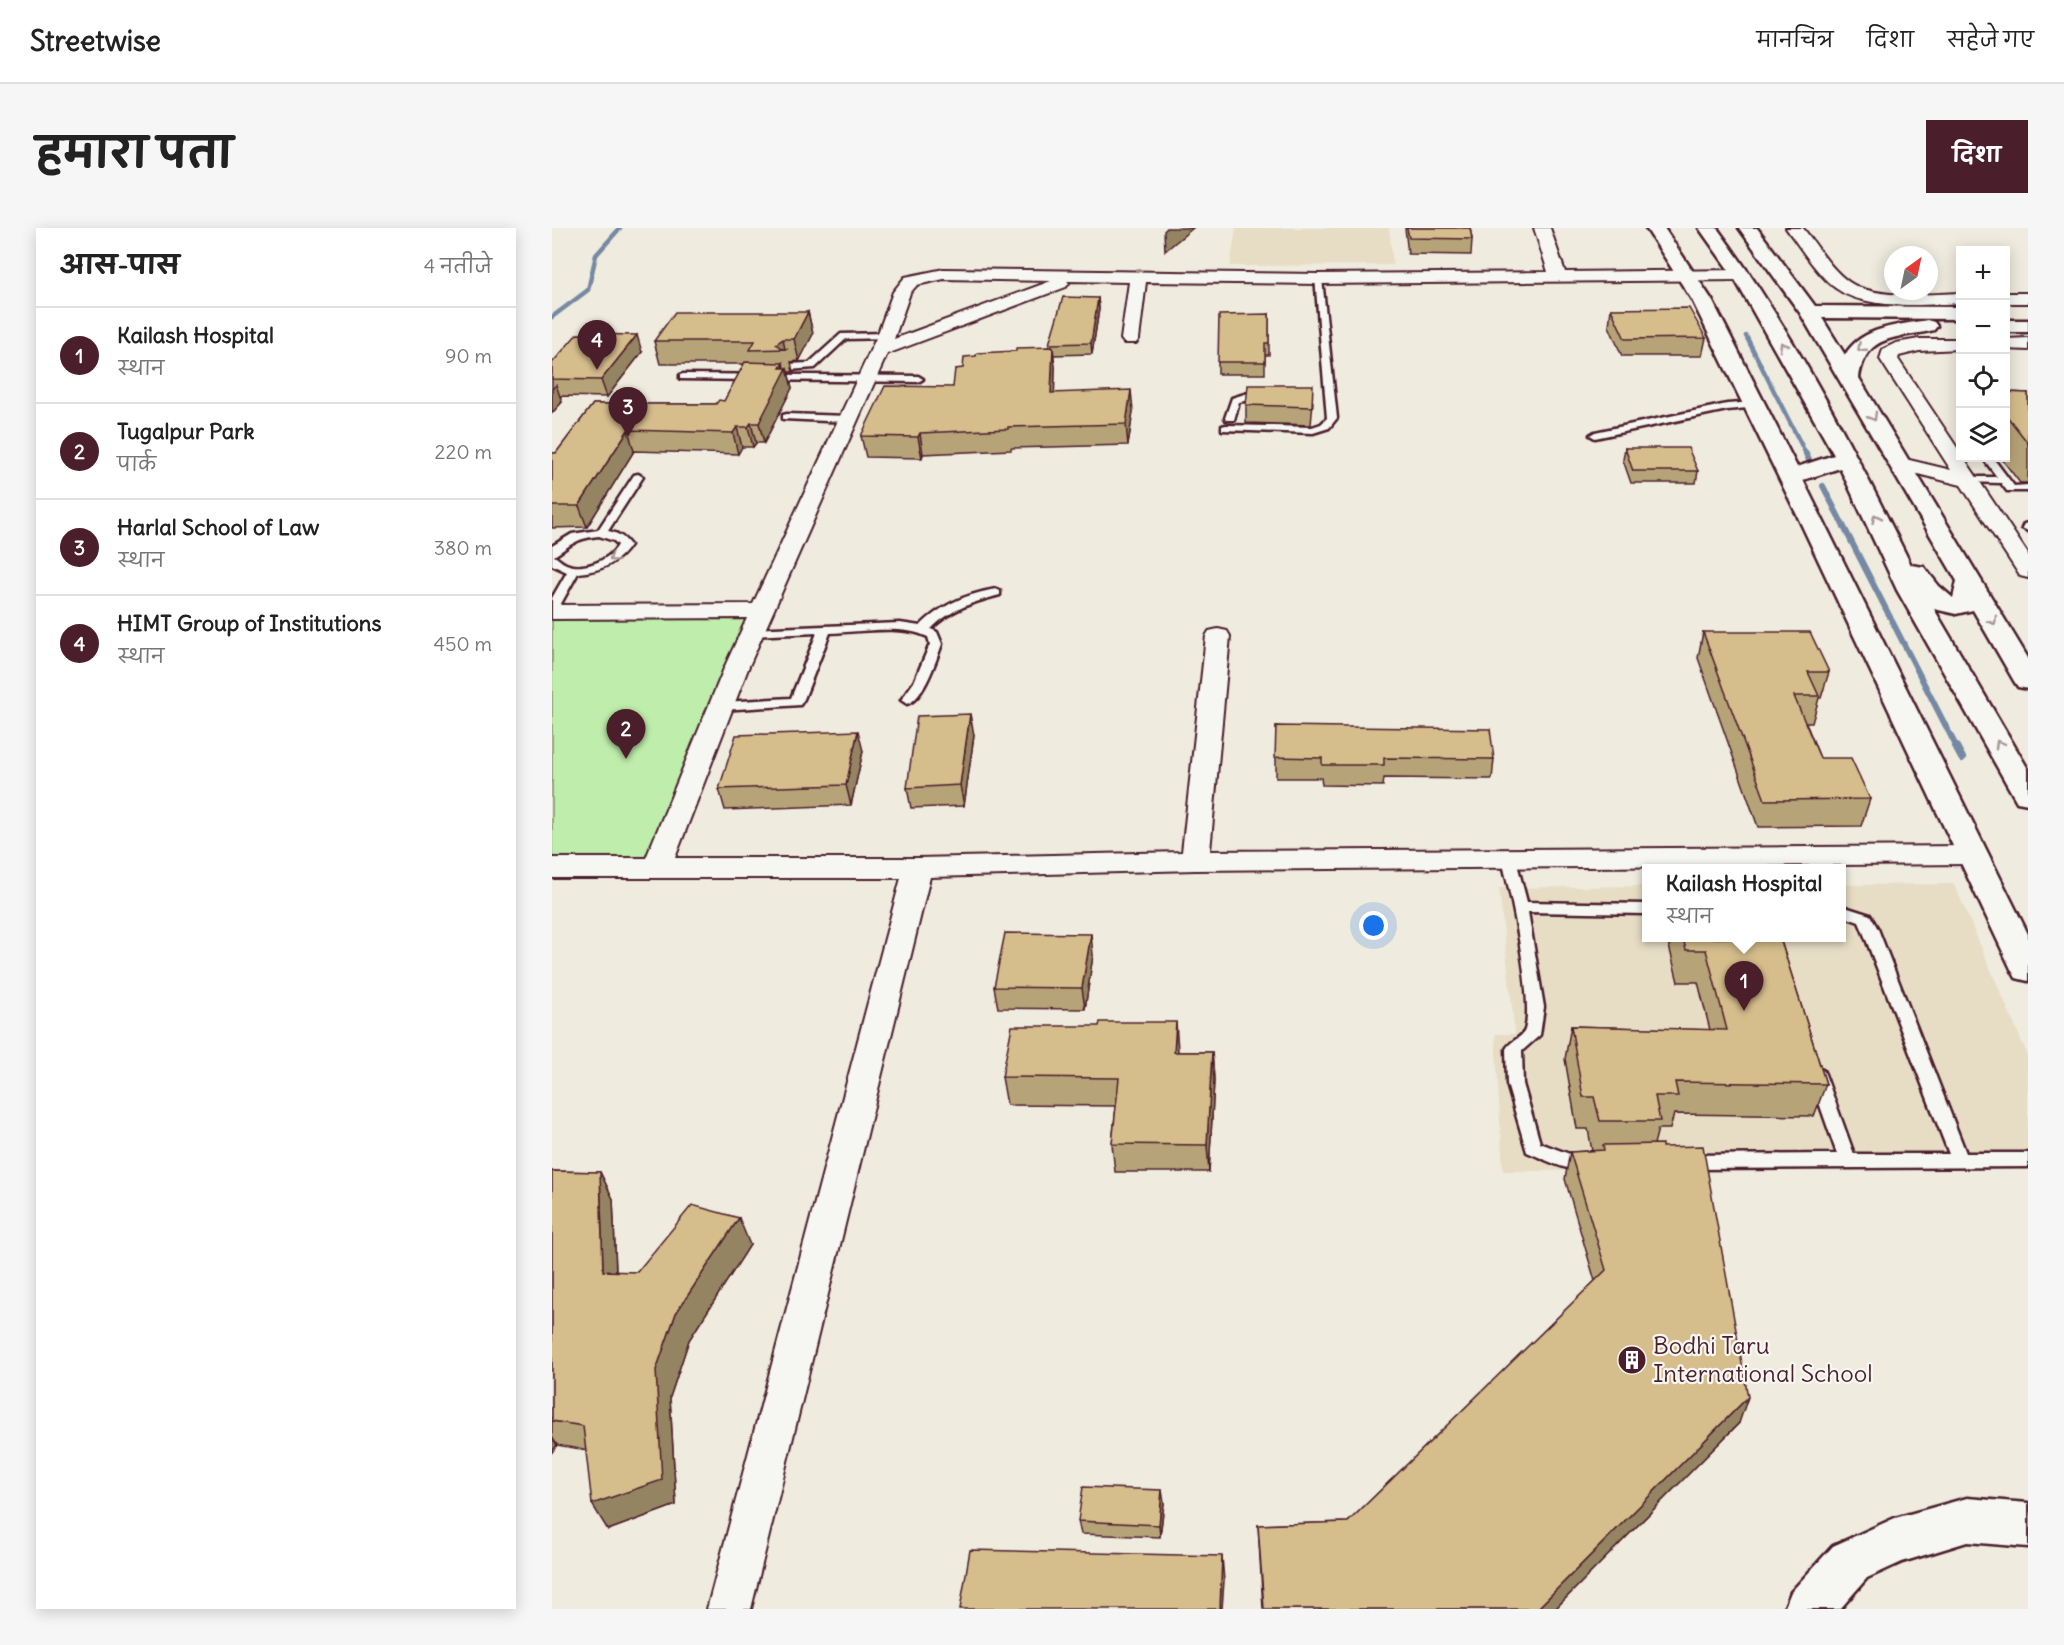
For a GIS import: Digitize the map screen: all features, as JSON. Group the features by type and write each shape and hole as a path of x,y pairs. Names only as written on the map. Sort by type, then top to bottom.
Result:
{"main road":[{"path":"1655,228 1688,276 1755,405 2028,969"},
{"path":"1708,228 1742,275 1847,458 1910,590 2028,795"},
{"path":"1748,228 1782,274 1815,305 1849,378 2028,681"},
{"path":"1815,305 1912,313 1956,313"},
{"path":"1815,305 1931,324 1956,325"},
{"path":"2010,313 2028,313"},
{"path":"1849,378 1850,361 1857,349 1870,340 1931,324"},
{"path":"2010,326 2028,326"},
{"path":"1791,477 1847,458"},
{"path":"1896,560 1912,569 1935,599 1948,605 1965,604 1969,582"},
{"path":"1808,1609 1850,1562 1894,1541 1967,1520 2028,1525"}],"street":[{"path":"1542,228 1560,278"},
{"path":"1794,228 1843,285 1849,288 1888,297 1956,298"},
{"path":"657,868 757,622 868,377 902,292 911,281 944,274 1318,279 1742,275"},
{"path":"882,344 1076,277"},
{"path":"1130,339 1138,277"},
{"path":"2010,298 2028,298"},
{"path":"1956,344 1903,347 1890,352 1889,359 2028,571"},
{"path":"2010,344 2028,344"},
{"path":"1901,464 1968,480"},
{"path":"552,610 757,622"},
{"path":"1195,861 1218,636"},
{"path":"552,868 918,868 1195,861 1972,855"},
{"path":"729,1609 918,868"}],"lane":[{"path":"1283,396 1239,397 1235,400 1228,423 1313,430 1325,426 1332,418 1318,279"},
{"path":"753,377 762,368 812,366 844,336 882,344"},
{"path":"683,377 868,377 918,380"},
{"path":"1318,397 1330,397"},
{"path":"1595,435 1727,407 1755,405"},
{"path":"787,417 848,419"},
{"path":"1991,462 2011,489 2028,488"},
{"path":"601,533 638,477"},
{"path":"1968,480 2004,480"},
{"path":"601,533 621,539 624,545 622,552 602,564 574,569 562,567 552,553 573,538 601,533"},
{"path":"552,610 574,569"},
{"path":"923,630 935,617 967,599 996,593"},
{"path":"757,622 825,629 900,627 923,630 933,635 936,644 920,683 907,700"},
{"path":"722,706 795,702 825,629"},
{"path":"1509,860 1520,907 1536,1007 1532,1035 1514,1049 1515,1084 1533,1147 1574,1163 1610,1163"},
{"path":"1520,907 1642,909"},
{"path":"1846,912 1865,919 1960,1160"},
{"path":"1811,1056 1848,1161"},
{"path":"1669,1163 2028,1160"}],"shaded area":[{"path":"1236,228 1389,228 1393,265 1230,266"},
{"path":"1954,884 2028,1056 2028,1167 1503,1171 1495,1034 1515,1034 1499,888 1642,886 1642,942 1846,942 1846,885"}],"green space":[{"path":"762,611 657,868 552,868 552,612"}],"building":[{"path":"1407,228 1470,228 1472,239 1409,238"},
{"path":"1063,297 1098,298 1091,343 1049,344"},
{"path":"1689,308 1706,338 1625,339 1611,309"},
{"path":"675,312 808,312 794,339 783,339 776,344 782,349 788,349 750,350 755,341 654,341"},
{"path":"1269,314 1269,343 1265,343 1265,362 1218,362 1219,315"},
{"path":"577,334 637,335 601,380 552,379 552,363"},
{"path":"1053,347 1051,393 1131,390 1126,424 1008,427 1008,429 920,433 918,437 861,436 885,386 953,387 955,369 963,368 964,357 976,356 977,353 1016,351 1016,348"},
{"path":"745,362 783,363 780,368 787,368 759,423 751,423 748,427 737,427 733,433 628,430 579,506 552,506 552,453 556,453 593,404 716,404 719,400 724,401"},
{"path":"1248,385 1313,385 1312,407 1246,405"},
{"path":"2010,392 2028,393 2028,443 2010,420"},
{"path":"1625,448 1688,448 1698,471 1633,471"},
{"path":"1703,632 1810,632 1829,672 1808,672 1819,696 1794,696 1820,758 1851,758 1870,799 1765,800"},
{"path":"970,714 960,785 907,788 917,716"},
{"path":"1276,726 1490,729 1494,759 1384,758 1384,765 1322,765 1322,758 1275,757"},
{"path":"858,731 846,785 719,789 736,735"},
{"path":"1005,933 1091,934 1082,988 994,987"},
{"path":"1684,942 1781,942 1826,1084 1675,1082 1678,1096 1655,1096 1660,1121 1600,1121 1594,1097 1583,1097 1571,1026 1727,1030 1706,950 1686,950"},
{"path":"1100,1022 1176,1022 1174,1052 1212,1052 1207,1145 1112,1144 1119,1078 1002,1077 1012,1026 1099,1026"},
{"name":"Bodhi Taru International School","path":"1662,1144 1662,1147 1703,1146 1748,1397 1537,1609 1264,1609 1258,1525 1348,1522 1606,1270 1570,1152 1604,1150 1603,1145"},
{"path":"552,1171 600,1172 603,1271 637,1272 692,1205 739,1218 676,1313 656,1370 662,1480 592,1504 583,1426 552,1421"},
{"path":"1083,1487 1162,1490 1159,1525 1078,1521"},
{"path":"970,1550 1222,1556 1220,1609 960,1609"}],"waterway":[{"path":"552,317 588,290 596,255 620,228"},
{"path":"1746,336 1807,456"},
{"path":"1807,456 1812,466"},
{"path":"1823,486 1957,748"},
{"path":"1956,747 1962,758"}],"place":[{"name":"HIMT Group of Institutions","path":"597,370"},
{"name":"Harlal School of Law","path":"628,437"},
{"name":"Tugalpur Park","path":"626,759"},
{"name":"Kailash Hospital","path":"1744,1011"},
{"name":"Bodhi Taru International School","path":"1632,1360"}]}
